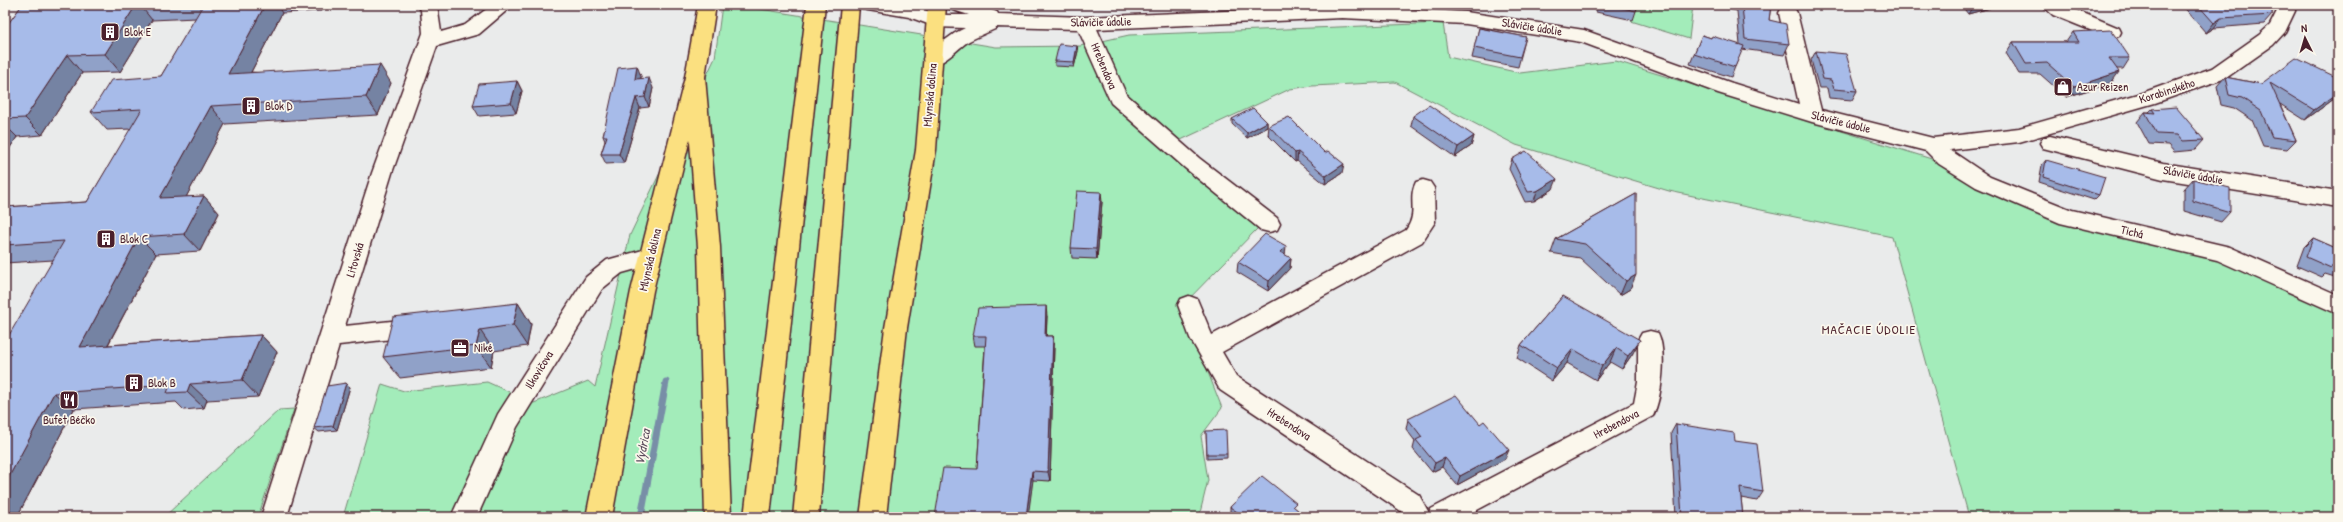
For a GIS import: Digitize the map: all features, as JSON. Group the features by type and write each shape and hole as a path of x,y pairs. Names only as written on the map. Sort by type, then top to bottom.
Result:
{"main road":[{"path":"757,517 786,285 816,5"},
{"path":"806,517 850,5"},
{"name":"Mlynská dolina","path":"599,517 650,257 694,77 706,6"},
{"name":"Mlynská dolina","path":"873,517 896,328 926,150 936,11"},
{"path":"694,77 709,247 718,517"}],"street":[{"name":"Litovská","path":"274,517 382,173 432,33 430,8 426,5"},
{"path":"428,42 472,30 504,5"},
{"path":"869,5 912,11 936,11"},
{"path":"2051,5 2060,11 2112,32"},
{"name":"Korabinského","path":"2019,135 2148,98 2219,73 2266,40 2278,28 2286,11 2286,5"},
{"name":"Slávičie údolie","path":"936,11 962,7 1004,20"},
{"name":"Slávičie údolie","path":"936,11 959,22 1004,20 1088,28 1342,12 1468,11 1584,36 1623,49 1725,88 1812,116 1933,145 2019,135"},
{"path":"1788,13 1812,116"},
{"name":"Slávičie údolie","path":"933,59 972,31 1004,20"},
{"name":"Hrebendova","path":"1088,28 1118,98 1192,163 1270,224"},
{"name":"Slávičie údolie","path":"2050,143 2162,171 2338,199"},
{"name":"Tichá","path":"1933,145 1946,159 1983,182 2068,217 2222,253 2338,305"},
{"path":"1208,349 1235,332 1414,236 1424,222 1423,188"},
{"name":"Ilkovičova","path":"464,517 507,421 594,283 615,266 650,257"},
{"name":"Hrebendova","path":"1189,305 1208,349 1228,384 1410,502 1418,517"},
{"path":"331,337 442,324"},
{"name":"Hrebendova","path":"1440,517 1645,409 1650,382 1650,340"}],"green space":[{"path":"722,5 735,5 996,47 1080,46 1129,35 1443,23 1448,57 1520,73 1616,61 1938,161 1983,189 2222,260 2338,313 2338,517 1969,517 1892,237 1669,191 1516,145 1395,82 1312,86 1290,89 1168,146 1258,228 1182,306 1222,408 1201,436 1208,480 1199,517 343,517 382,384 404,391 487,382 534,403 588,381 595,387 630,235 715,58"},
{"path":"1636,5 1693,5 1689,39 1631,21"},
{"path":"294,409 258,517 164,517 279,410"}],"building":[{"path":"22,5 136,5 105,54 67,55 25,118 5,119 5,28"},
{"path":"203,5 265,5 228,74 380,65 366,97 211,106 160,198 204,196 184,234 139,237 80,347 261,335 242,380 190,384 187,392 167,393 170,385 54,393 5,484 5,342 64,241 5,245 5,207 87,202 142,109 91,112 111,80 161,76"},
{"path":"1609,5 1638,5 1636,11"},
{"path":"1742,5 1771,5 1769,20 1786,24 1789,44 1745,39"},
{"path":"2198,5 2272,5 2272,15 2221,18 2214,23"},
{"path":"1479,28 1526,37 1520,57 1474,48"},
{"path":"2111,30 2130,58 2109,58 2119,72 2074,87 2047,63 2026,64 2013,42 2079,42 2073,32"},
{"path":"1702,35 1711,38 1712,36 1744,46 1735,67 1694,54"},
{"path":"1059,44 1077,46 1074,62 1055,61"},
{"path":"1816,51 1846,54 1857,91 1834,89 1831,80 1823,79"},
{"path":"2296,58 2338,78 2338,93 2314,110 2270,83 2296,140 2272,137 2261,111 2242,98 2229,95 2225,77 2261,84"},
{"path":"637,66 635,79 649,78 645,97 636,98 619,154 601,154 607,136 603,136 618,68"},
{"path":"517,81 511,103 473,106 479,84"},
{"path":"1429,105 1474,136 1458,147 1413,116"},
{"path":"2176,107 2204,140 2182,141 2177,135 2157,134 2145,112 2155,113 2152,109"},
{"path":"1253,108 1267,122 1247,133 1232,119"},
{"path":"1289,117 1325,153 1328,151 1344,164 1326,176 1298,152 1295,153 1269,126"},
{"path":"1526,151 1557,179 1537,191 1528,192 1512,159"},
{"path":"2046,160 2105,177 2099,195 2043,177"},
{"path":"2193,179 2230,188 2230,212 2193,201"},
{"path":"1077,191 1101,192 1096,249 1071,248"},
{"path":"1636,194 1636,275 1626,281 1585,244 1556,239"},
{"path":"1265,234 1286,246 1280,252 1291,258 1269,281 1238,262"},
{"path":"2313,238 2338,249 2338,267 2332,265 2331,268 2306,257"},
{"path":"1563,296 1640,340 1628,356 1616,348 1602,366 1573,349 1557,368 1521,345"},
{"path":"518,303 513,325 480,330 476,346 383,357 393,317"},
{"path":"1046,306 1045,336 1053,336 1048,472 1032,471 1026,517 935,517 943,468 977,469 986,336 973,336 978,308"},
{"path":"346,383 333,426 314,428 327,386"},
{"path":"1456,395 1480,424 1484,421 1509,450 1460,476 1445,458 1435,463 1416,440 1422,437 1408,419"},
{"path":"1676,424 1734,433 1735,441 1757,444 1763,492 1740,488 1743,517 1682,517"},
{"path":"1226,430 1227,454 1207,454 1206,431"},
{"path":"1262,476 1296,503 1293,506 1306,517 1240,517 1240,514 1230,507"}],"waterway":[{"name":"Vydrica","path":"641,517 666,382"}],"place":[{"name":"Blok E","path":"110,32"},
{"name":"Azur Reizen","path":"2063,87"},
{"name":"Blok D","path":"251,106"},
{"name":"Blok C","path":"106,239"},
{"name":"Niké","path":"460,348"},
{"name":"Blok B","path":"134,383"},
{"name":"Bufet Béčko","path":"69,400"}],"district":[{"name":"MAČACIE ÚDOLIE","path":"1869,329"}]}
